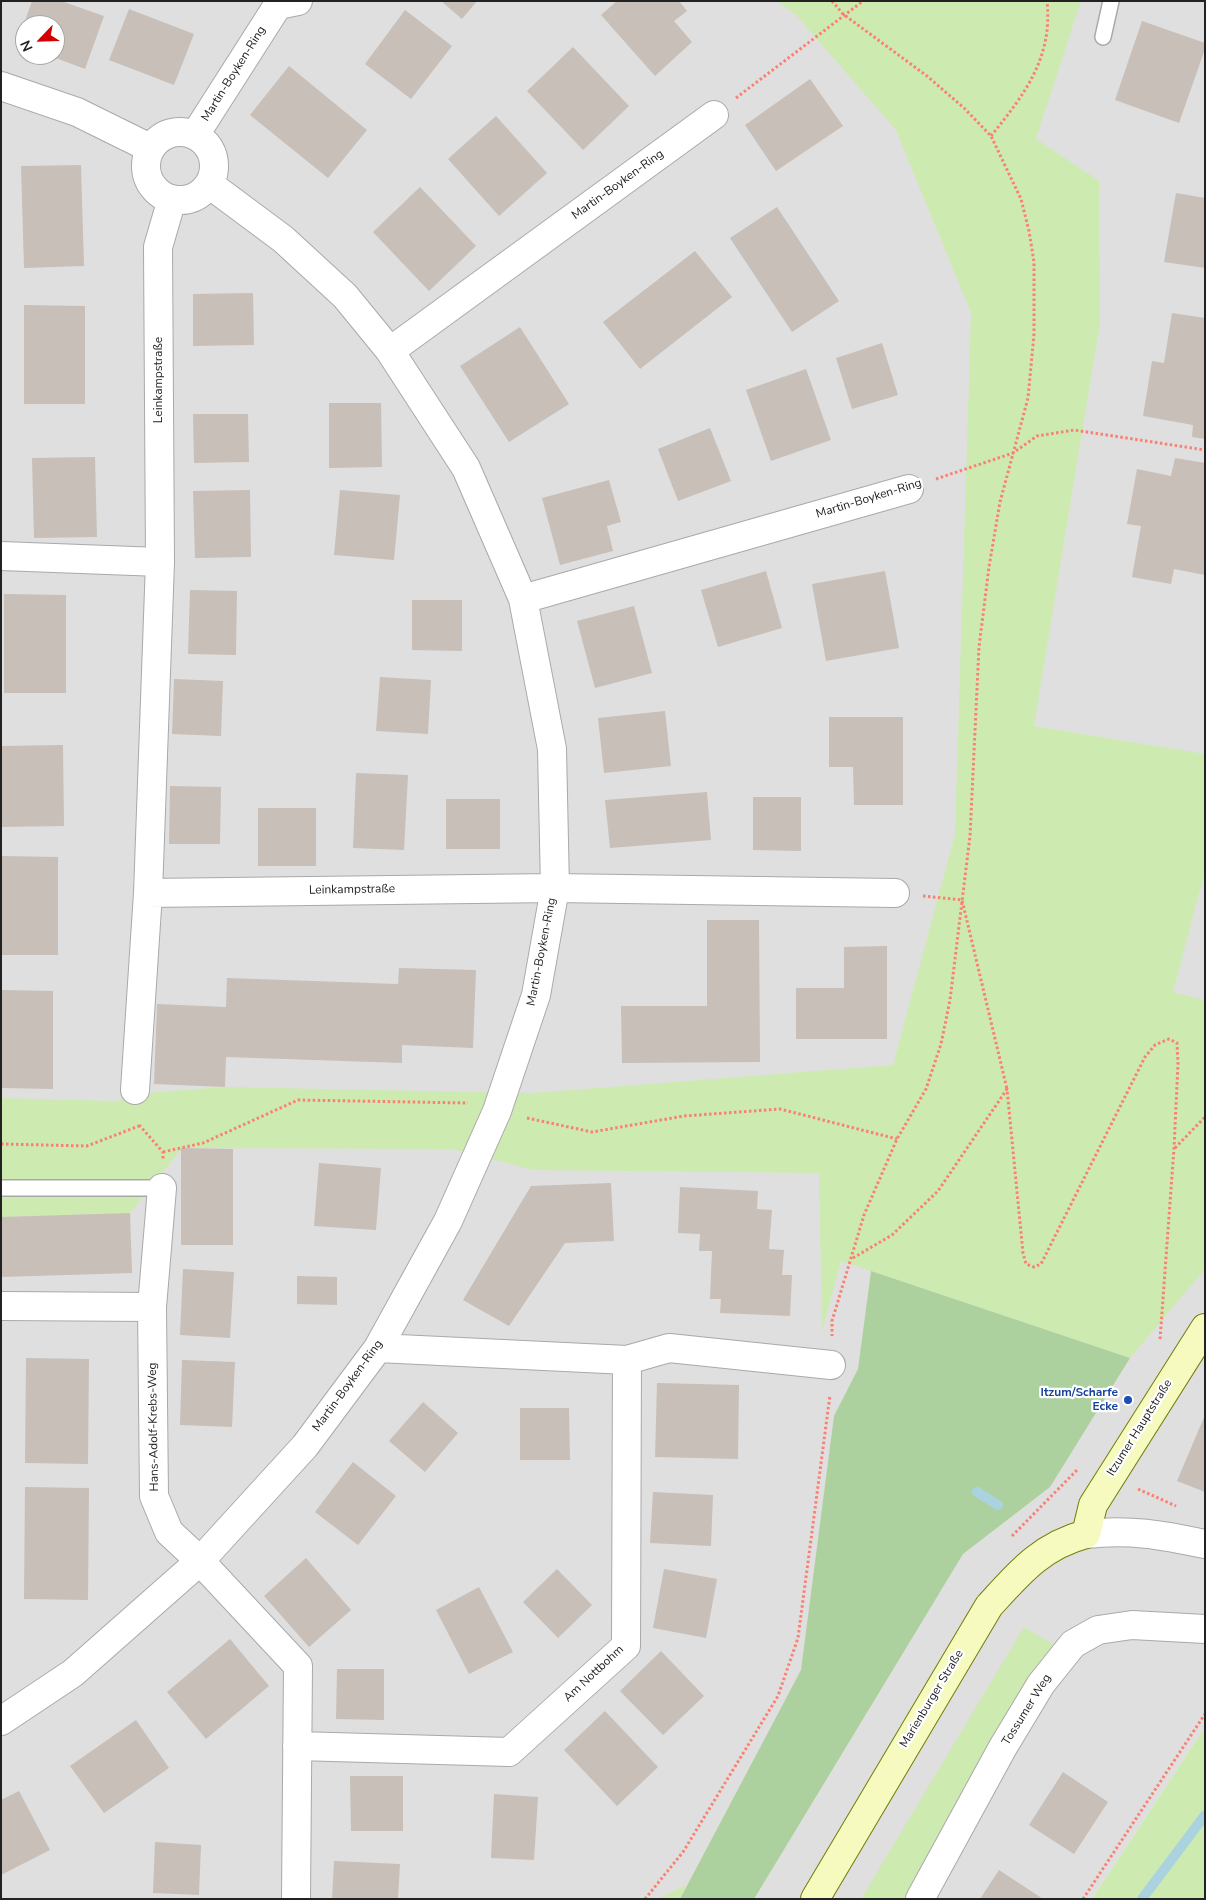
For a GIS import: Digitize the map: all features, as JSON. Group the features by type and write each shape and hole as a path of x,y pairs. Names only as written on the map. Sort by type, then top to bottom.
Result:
{"main road":[{"name":"Itzumer Hauptstraße","path":"1086,1534 1092,1506 1205,1328"},
{"name":"Marienburger Straße","path":"815,1899 989,1606 1025,1567 1044,1551 1068,1539 1086,1534"}],"street":[{"name":"Martin-Boyken-Ring","path":"196,135 278,5 298,1"},
{"path":"1,86 77,112 150,148 147,158 148,179 162,195 172,199 193,198 209,184"},
{"name":"Martin-Boyken-Ring","path":"390,351 714,115"},
{"name":"Martin-Boyken-Ring","path":"1,1721 73,1673 200,1560 305,1446 378,1348 448,1221 497,1111 536,995 555,888 552,749 523,599 466,468 390,351 345,296 283,239 209,184 214,173 215,162 208,146 196,135 176,131 165,134 150,148"},
{"name":"Leinkampstraße","path":"135,1090 148,893 160,562 158,247 172,199"},
{"name":"Martin-Boyken-Ring","path":"523,599 909,489"},
{"path":"1,556 160,562"},
{"name":"Martin-Boyken-Ring","path":"555,888 895,893"},
{"name":"Leinkampstraße","path":"148,893 555,888"},
{"name":"Hans-Adolf-Krebs-Weg","path":"162,1188 152,1307 154,1496 169,1532 200,1560"},
{"path":"1,1306 152,1307"},
{"path":"378,1348 627,1360 669,1348 831,1365"},
{"name":"Am Nottbohm","path":"297,1746 509,1752 626,1646 627,1360"},
{"path":"1086,1534 1116,1530 1162,1535 1205,1544"},
{"path":"200,1560 298,1666 296,1899"},
{"name":"Tossumer Weg","path":"920,1899 1003,1747 1041,1684 1073,1644 1098,1630 1132,1625 1205,1629"}],"lane":[{"path":"1103,37 1111,1"},
{"path":"1,1188 162,1188"}],"path":[{"path":"645,1899 682,1852 778,1696 798,1638 830,1398 832,1321 853,1258 864,1215 897,1140 926,1089 941,1044 950,1000 970,836 979,647 989,567 1000,502 1028,398 1034,334 1034,262 1021,199 991,136 927,76 843,14 832,1"},
{"path":"714,115 843,14 863,1"},
{"path":"991,136 1024,96 1039,66 1046,38 1047,1"},
{"name":"Martin-Boyken-Ring","path":"909,489 1012,452 1037,436 1074,430 1205,450"},
{"path":"895,893 962,900"},
{"path":"962,900 1007,1089 1023,1253 1026,1264 1034,1267 1040,1264 1145,1057 1155,1045 1169,1039 1177,1042 1178,1064 1174,1148 1160,1344 1181,1364"},
{"path":"853,1258 892,1235 938,1192 1007,1089"},
{"path":"135,1090 140,1126 163,1152 162,1188"},
{"path":"163,1152 203,1143 298,1100 476,1103 497,1111 592,1132 684,1116 780,1109 897,1140"},
{"path":"1174,1148 1205,1117"},
{"path":"1,1144 87,1146 140,1126"},
{"path":"1110,1476 1180,1508"},
{"path":"1083,1899 1205,1714"}],"shaded area":[{"path":"1,1 1205,1 1205,1727 1092,1899 1,1899"}],"green space":[{"path":"777,1 1081,1 1036,139 1099,181 1100,323 1034,726 1205,754 1205,871 1173,992 1205,1000 1205,1269 1130,1358 841,1261 822,1331 819,1173 533,1170 453,1149 182,1148 130,1213 1,1217 1,1098 116,1101 156,1092 225,1087 532,1093 893,1065 955,834 971,313 896,130 797,16"},
{"path":"871,1271 1130,1358 1050,1487 963,1554 754,1899 680,1899 801,1670 834,1416 858,1369"},
{"path":"1024,1627 1056,1646 906,1899 861,1899"},
{"path":"1205,1727 1205,1899 1092,1899"},
{"path":"686,1885 680,1899 657,1899"}],"building":[{"path":"32,1 61,1 104,16 85,69 65,61 65,15 27,15"},
{"path":"441,1 477,1 462,19"},
{"path":"617,1 679,1 687,11 674,21 692,42 655,76 601,15"},
{"path":"129,9 194,34 174,85 109,60"},
{"path":"405,10 452,46 411,99 365,64"},
{"path":"1142,21 1205,43 1205,49 1179,123 1115,100"},
{"path":"573,47 629,106 583,150 527,91"},
{"path":"289,66 367,130 328,178 250,115"},
{"path":"810,79 843,126 776,171 745,125"},
{"path":"496,116 547,173 499,216 448,159"},
{"path":"81,165 84,266 24,268 21,166"},
{"path":"420,187 476,246 429,291 373,232"},
{"path":"1176,193 1205,198 1205,268 1164,262"},
{"path":"777,207 839,301 792,332 730,238"},
{"path":"695,251 732,297 640,369 603,322"},
{"path":"253,293 254,345 193,346 193,294"},
{"path":"24,305 85,306 85,404 24,404"},
{"path":"1172,313 1205,318 1205,439 1192,437 1193,425 1143,416 1152,361 1164,363"},
{"path":"520,327 569,404 509,442 460,366"},
{"path":"882,343 898,395 852,409 836,358"},
{"path":"806,369 831,440 771,461 746,390"},
{"path":"329,403 381,403 382,467 329,468"},
{"path":"193,414 248,414 249,462 194,463"},
{"path":"710,428 731,481 678,501 658,449"},
{"path":"95,457 97,537 34,538 32,458"},
{"path":"1175,458 1205,463 1205,575 1174,569 1171,584 1132,577 1141,526 1127,524 1137,469 1171,476"},
{"path":"609,480 621,522 607,526 613,551 560,565 542,498"},
{"path":"250,490 251,557 195,558 193,491"},
{"path":"340,490 400,495 394,560 334,555"},
{"path":"766,571 782,628 718,647 701,590"},
{"path":"885,571 899,648 826,661 812,584"},
{"path":"190,590 237,591 236,655 188,654"},
{"path":"4,594 66,595 66,693 4,693"},
{"path":"412,600 462,600 462,651 412,650"},
{"path":"634,606 652,673 595,688 577,621"},
{"path":"380,677 431,680 428,734 376,731"},
{"path":"174,679 223,681 221,736 172,734"},
{"path":"665,711 671,766 604,773 598,718"},
{"path":"829,717 903,717 903,805 854,805 853,767 829,767"},
{"path":"63,745 64,826 1,827 1,746"},
{"path":"356,773 408,775 404,850 353,848"},
{"path":"170,786 221,787 220,844 169,844"},
{"path":"707,792 711,840 610,848 605,800"},
{"path":"753,797 801,797 801,851 753,850"},
{"path":"446,799 500,799 500,849 446,849"},
{"path":"258,808 316,808 316,866 258,866"},
{"path":"1,856 58,857 58,955 1,955"},
{"path":"707,920 759,920 760,1062 622,1063 621,1006 707,1006"},
{"path":"887,946 887,1039 796,1039 796,988 844,988 844,947"},
{"path":"399,968 476,970 473,1048 402,1045 402,1063 226,1057 225,1087 154,1084 157,1004 226,1007 227,978 398,984"},
{"path":"1,990 53,991 53,1089 1,1088"},
{"path":"181,1148 233,1149 233,1245 181,1245"},
{"path":"319,1163 381,1168 376,1230 314,1226"},
{"path":"611,1183 614,1241 565,1243 509,1326 463,1300 531,1186"},
{"path":"680,1187 758,1191 757,1209 772,1210 769,1249 784,1250 782,1275 792,1275 790,1316 720,1313 721,1299 710,1299 712,1251 699,1251 700,1234 678,1233"},
{"path":"130,1213 132,1273 1,1277 1,1217"},
{"path":"183,1269 234,1272 230,1338 180,1335"},
{"path":"297,1276 337,1277 337,1305 297,1304"},
{"path":"26,1358 89,1359 88,1464 25,1463"},
{"path":"182,1360 235,1362 232,1427 180,1425"},
{"path":"657,1383 739,1385 738,1459 655,1457"},
{"path":"423,1402 458,1433 425,1472 389,1441"},
{"path":"520,1408 569,1408 570,1460 520,1460"},
{"path":"1205,1415 1205,1492 1177,1481"},
{"path":"353,1462 396,1496 358,1545 315,1512"},
{"path":"25,1487 89,1488 88,1600 24,1599"},
{"path":"653,1492 713,1495 711,1546 650,1543"},
{"path":"306,1558 351,1610 309,1647 264,1596"},
{"path":"557,1569 592,1605 558,1638 523,1602"},
{"path":"664,1569 717,1579 706,1638 653,1628"},
{"path":"479,1587 513,1652 469,1674 436,1610"},
{"path":"230,1639 269,1686 206,1739 167,1692"},
{"path":"661,1651 704,1696 663,1735 620,1691"},
{"path":"337,1669 384,1669 384,1720 336,1719"},
{"path":"605,1711 658,1767 617,1806 564,1750"},
{"path":"136,1720 169,1768 104,1813 70,1766"},
{"path":"1063,1772 1108,1802 1074,1854 1029,1825"},
{"path":"350,1776 403,1776 403,1831 351,1831"},
{"path":"19,1791 50,1850 1,1875 1,1800"},
{"path":"494,1794 538,1797 534,1860 491,1858"},
{"path":"155,1842 201,1845 199,1895 153,1893"},
{"path":"334,1861 400,1864 398,1899 332,1899"},
{"path":"999,1870 1043,1899 980,1899"}],"waterway":[{"path":"977,1492 998,1505"},
{"path":"1142,1899 1205,1815"}],"place":[{"name":"Itzum/Scharfe Ecke","path":"1128,1400"}]}
